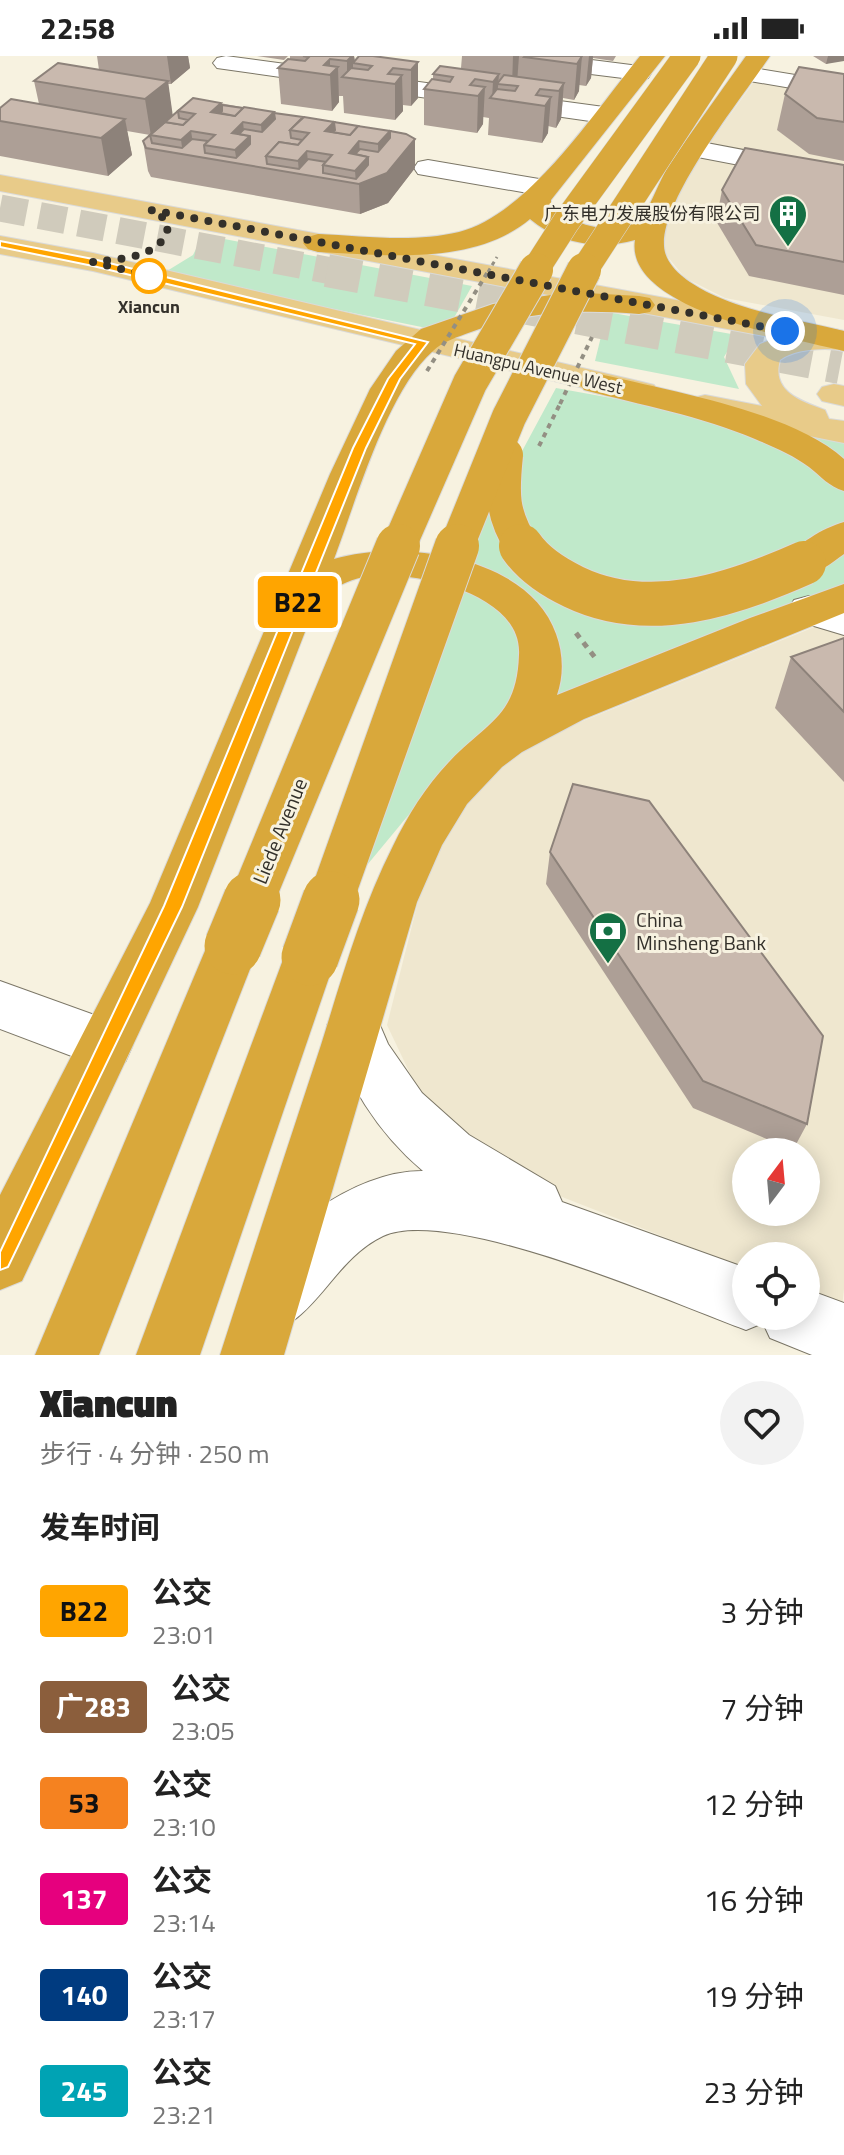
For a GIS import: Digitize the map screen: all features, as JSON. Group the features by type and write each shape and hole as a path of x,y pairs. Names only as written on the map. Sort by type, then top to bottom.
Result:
{"highway":[{"name":"Liede Avenue","path":"67,1355 444,436 508,313 566,222 687,56"},
{"path":"739,60 696,149 669,190 655,221 649,247 657,265 686,293 842,364"},
{"path":"168,1355 479,486 522,391 608,229 739,60"},
{"path":"318,243 420,246 447,244 494,232 525,211 541,194 646,64"},
{"path":"541,194 537,210 553,223 598,237 639,231 655,221"},
{"path":"0,1259 179,893 372,422 394,379 485,315 538,302 592,300 639,305"},
{"path":"596,383 768,433 820,456 844,479"},
{"path":"522,391 500,476 501,511 511,535 526,556 552,576 585,592 617,602 652,605 693,602 736,590 804,563 844,535"},
{"path":"261,1327 392,902 409,858 428,822 451,791 505,740 533,700 541,666 532,625 521,608 503,593 477,579 432,565 406,563 358,566 327,575 304,587"},
{"path":"505,740 591,698 832,610"}],"main road":[{"path":"0,183 639,305 842,364"},
{"path":"93,262 155,246 168,226 160,214 151,210"},
{"name":"Huangpu Avenue West","path":"0,245 93,262 424,357 596,383 844,430"},
{"path":"842,364 785,344 774,348 763,358 760,369 762,383 778,402 844,430"}],"street":[{"path":"503,56 646,64"},
{"path":"213,60 604,115"},
{"path":"739,60 844,90"},
{"path":"696,149 791,167"},
{"path":"428,168 541,194"},
{"path":"0,1005 106,1044"},
{"path":"354,1026 365,1060 397,1108 453,1161 624,1254"},
{"path":"261,1327 333,1236 356,1219 389,1204 433,1202 498,1210 732,1294"},
{"path":"820,1326 844,1335"}],"path":[{"path":"424,357 497,257"}],"shaded area":[{"path":"760,73 844,87 844,320 725,298 685,278 663,251 667,217 690,171"},
{"path":"844,615 842,1307 820,1298 820,1242 732,1242 732,1264 552,1193 424,1103 387,1025 427,866 469,795 512,750"}],"green space":[{"path":"203,235 472,286 446,332 162,274 193,255"},
{"path":"607,312 737,335 724,357 739,389 595,361"},
{"path":"556,388 844,440 844,587 440,777 353,882 484,522"}],"building":[{"path":"303,56 352,56 347,61 330,59 324,65 338,67 330,75 278,68 288,59 305,61 309,57"},
{"path":"359,56 418,62 411,70 393,68 388,74 402,75 395,84 342,77 351,68 368,70 372,66 353,63"},
{"path":"525,56 582,56 577,64"},
{"path":"58,63 168,81 145,99 34,81"},
{"path":"440,66 499,74 493,82 475,79 470,85 485,87 478,96 424,89 432,79 450,82 453,77 433,74"},
{"path":"799,67 844,74 844,122 817,118 785,94"},
{"path":"504,75 564,83 559,91 540,89 536,95 551,97 545,106 490,98 497,89 515,91 518,86 497,84"},
{"path":"193,98 221,103 211,112 235,116 244,107 274,112 261,125 243,122 232,133 250,136 235,150 204,145 215,135 191,131 181,140 150,135 165,122 183,125 195,114 178,111"},
{"path":"11,99 125,119 101,138 0,121 0,108"},
{"path":"222,105 243,108 235,116 220,113"},
{"path":"178,111 179,118 188,120 183,125 165,122"},
{"path":"274,113 303,117 290,130 291,138 302,140 298,145 279,142 266,156 267,164 299,169 308,159 326,162 323,173 356,179 368,165 368,157 355,154 360,149 378,152 390,138 390,131 415,139 387,173 359,184 146,148 143,141 150,135 152,143 182,148 192,139 208,141 204,145 205,153 236,158 250,144 250,136 239,134 244,129 262,132 275,119"},
{"path":"304,117 334,122 325,131 350,135 358,126 390,131 378,144 359,141 349,153 368,157 355,171 323,165 332,155 307,151 298,161 266,156 279,142 298,145 309,133 290,130"},
{"path":"334,122 358,126 350,135 332,132 335,130"},
{"name":"广东电力发展股份有限公司","path":"745,148 844,165 844,262 756,245 722,190"},
{"path":"844,638 844,712 791,657"},
{"path":"573,784 649,801 823,1036 807,1124 703,1081 550,852"}],"tunnel":[{"path":"0,208 337,272"},
{"path":"327,270 840,367"}],"bus line":[{"name":"B22","path":"0,245 93,262 422,342 394,379 359,448 283,642 173,907 0,1259"}],"place":[{"name":"广东电力发展股份有限公司","path":"788,248"},
{"name":"Xiancun","path":"149,276"},
{"name":"China Minsheng Bank","path":"608,965"}],"route":[{"path":"149,276 93,262 138,255 160,243 167,234 168,226 160,214 151,210 785,331"}]}
